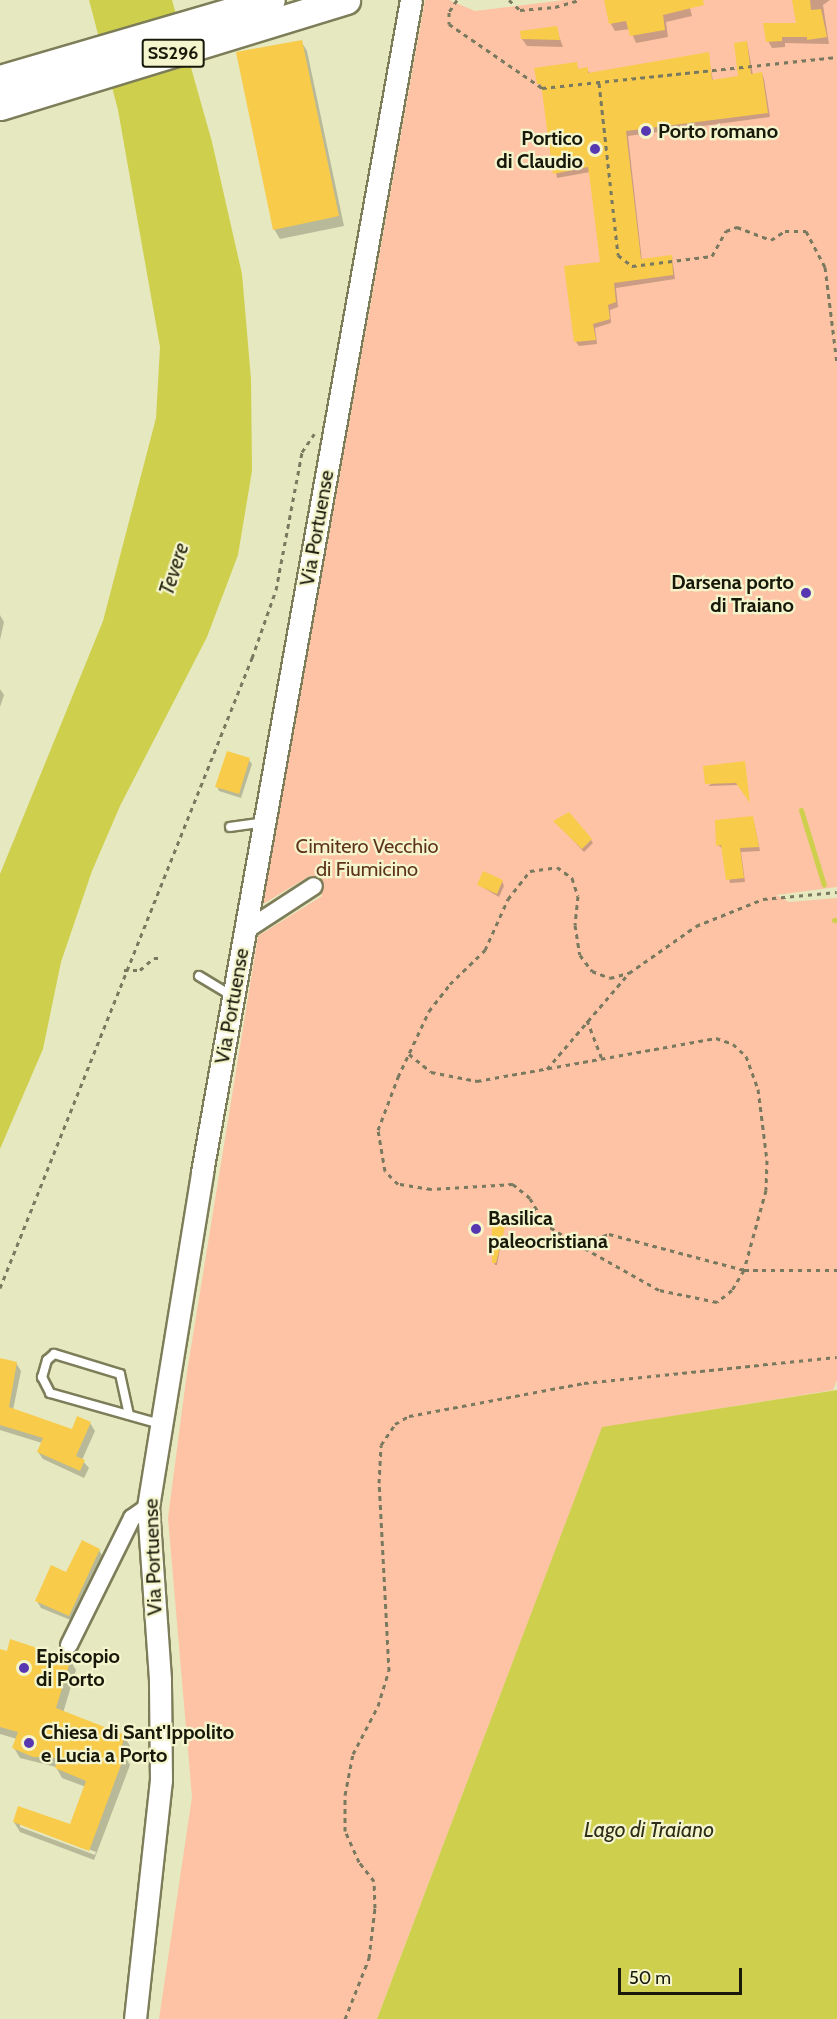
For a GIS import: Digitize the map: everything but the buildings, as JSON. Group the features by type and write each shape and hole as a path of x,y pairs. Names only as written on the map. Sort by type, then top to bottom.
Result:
{"main road":[{"name":"SS296","path":"0,80 271,0"},
{"name":"SS296","path":"0,106 346,0"}],"street":[{"name":"Via Portuense","path":"135,2019 161,1780 160,1678 148,1507 233,996 411,0"},
{"path":"245,931 314,886"},
{"path":"69,1645 132,1518 148,1507"}],"lane":[{"path":"230,827 264,822"},
{"path":"199,976 233,996"},
{"path":"129,1415 120,1374 54,1354 47,1360 42,1377 50,1393 161,1424"}],"path":[{"path":"457,0 449,12 449,24 531,83 556,89 837,57"},
{"path":"509,0 520,10 555,7 580,0"},
{"path":"599,83 618,255 632,266 712,256 726,231 737,227 771,240 786,231 806,231 825,267 837,363"},
{"path":"0,1288 276,590 302,452 312,436"},
{"path":"409,1054 431,1072 455,1079 477,1081 716,1038 733,1044 746,1056 758,1089 768,1160 766,1191 744,1270 732,1290 717,1302 692,1300 659,1290 577,1244 546,1225 530,1198 513,1185 412,1189 398,1184 385,1171 378,1130 409,1054 429,1011 450,984 485,950 508,899 523,877 538,866 566,872 576,887 575,926 585,964 600,976 610,978 629,973"},
{"path":"546,1070 629,973 696,926 763,899 837,892"},
{"path":"124,970 140,970 154,958 160,958"},
{"path":"587,1020 602,1058"},
{"path":"577,1244 609,1234 744,1270 837,1270"},
{"path":"345,2019 369,1958 375,1908 374,1881 359,1862 345,1831 345,1795 353,1754 378,1706 388,1671 379,1483 381,1445 396,1424 409,1416 584,1383 837,1357"}],"green space":[{"name":"Cimitero Vecchio di Fiumicino","path":"425,0 449,0 475,11 564,0 837,0 837,887 776,895 789,902 837,898 837,1380 833,1390 602,1428 377,2019 159,2019 192,1797 168,1518 187,1372 258,936 322,896 311,875 263,904"}],"water":[{"name":"Tevere","path":"89,0 172,0 212,142 242,274 251,379 252,471 238,555 207,637 120,806 92,871 61,962 43,1049 0,1149 0,874 103,621 156,418 160,347 118,110"},
{"name":"Lago di Traiano","path":"837,1390 837,2019 377,2019 602,1427"}],"waterway":[{"path":"801,810 824,885"}],"place":[{"name":"Porto romano","path":"646,131"},
{"name":"Portico di Claudio","path":"595,149"},
{"name":"Darsena porto di Traiano","path":"806,593"},
{"name":"Basilica paleocristiana","path":"476,1229"},
{"name":"Episcopio di Porto","path":"24,1668"},
{"name":"Chiesa di Sant'Ippolito e Lucia a Porto","path":"29,1743"}]}
